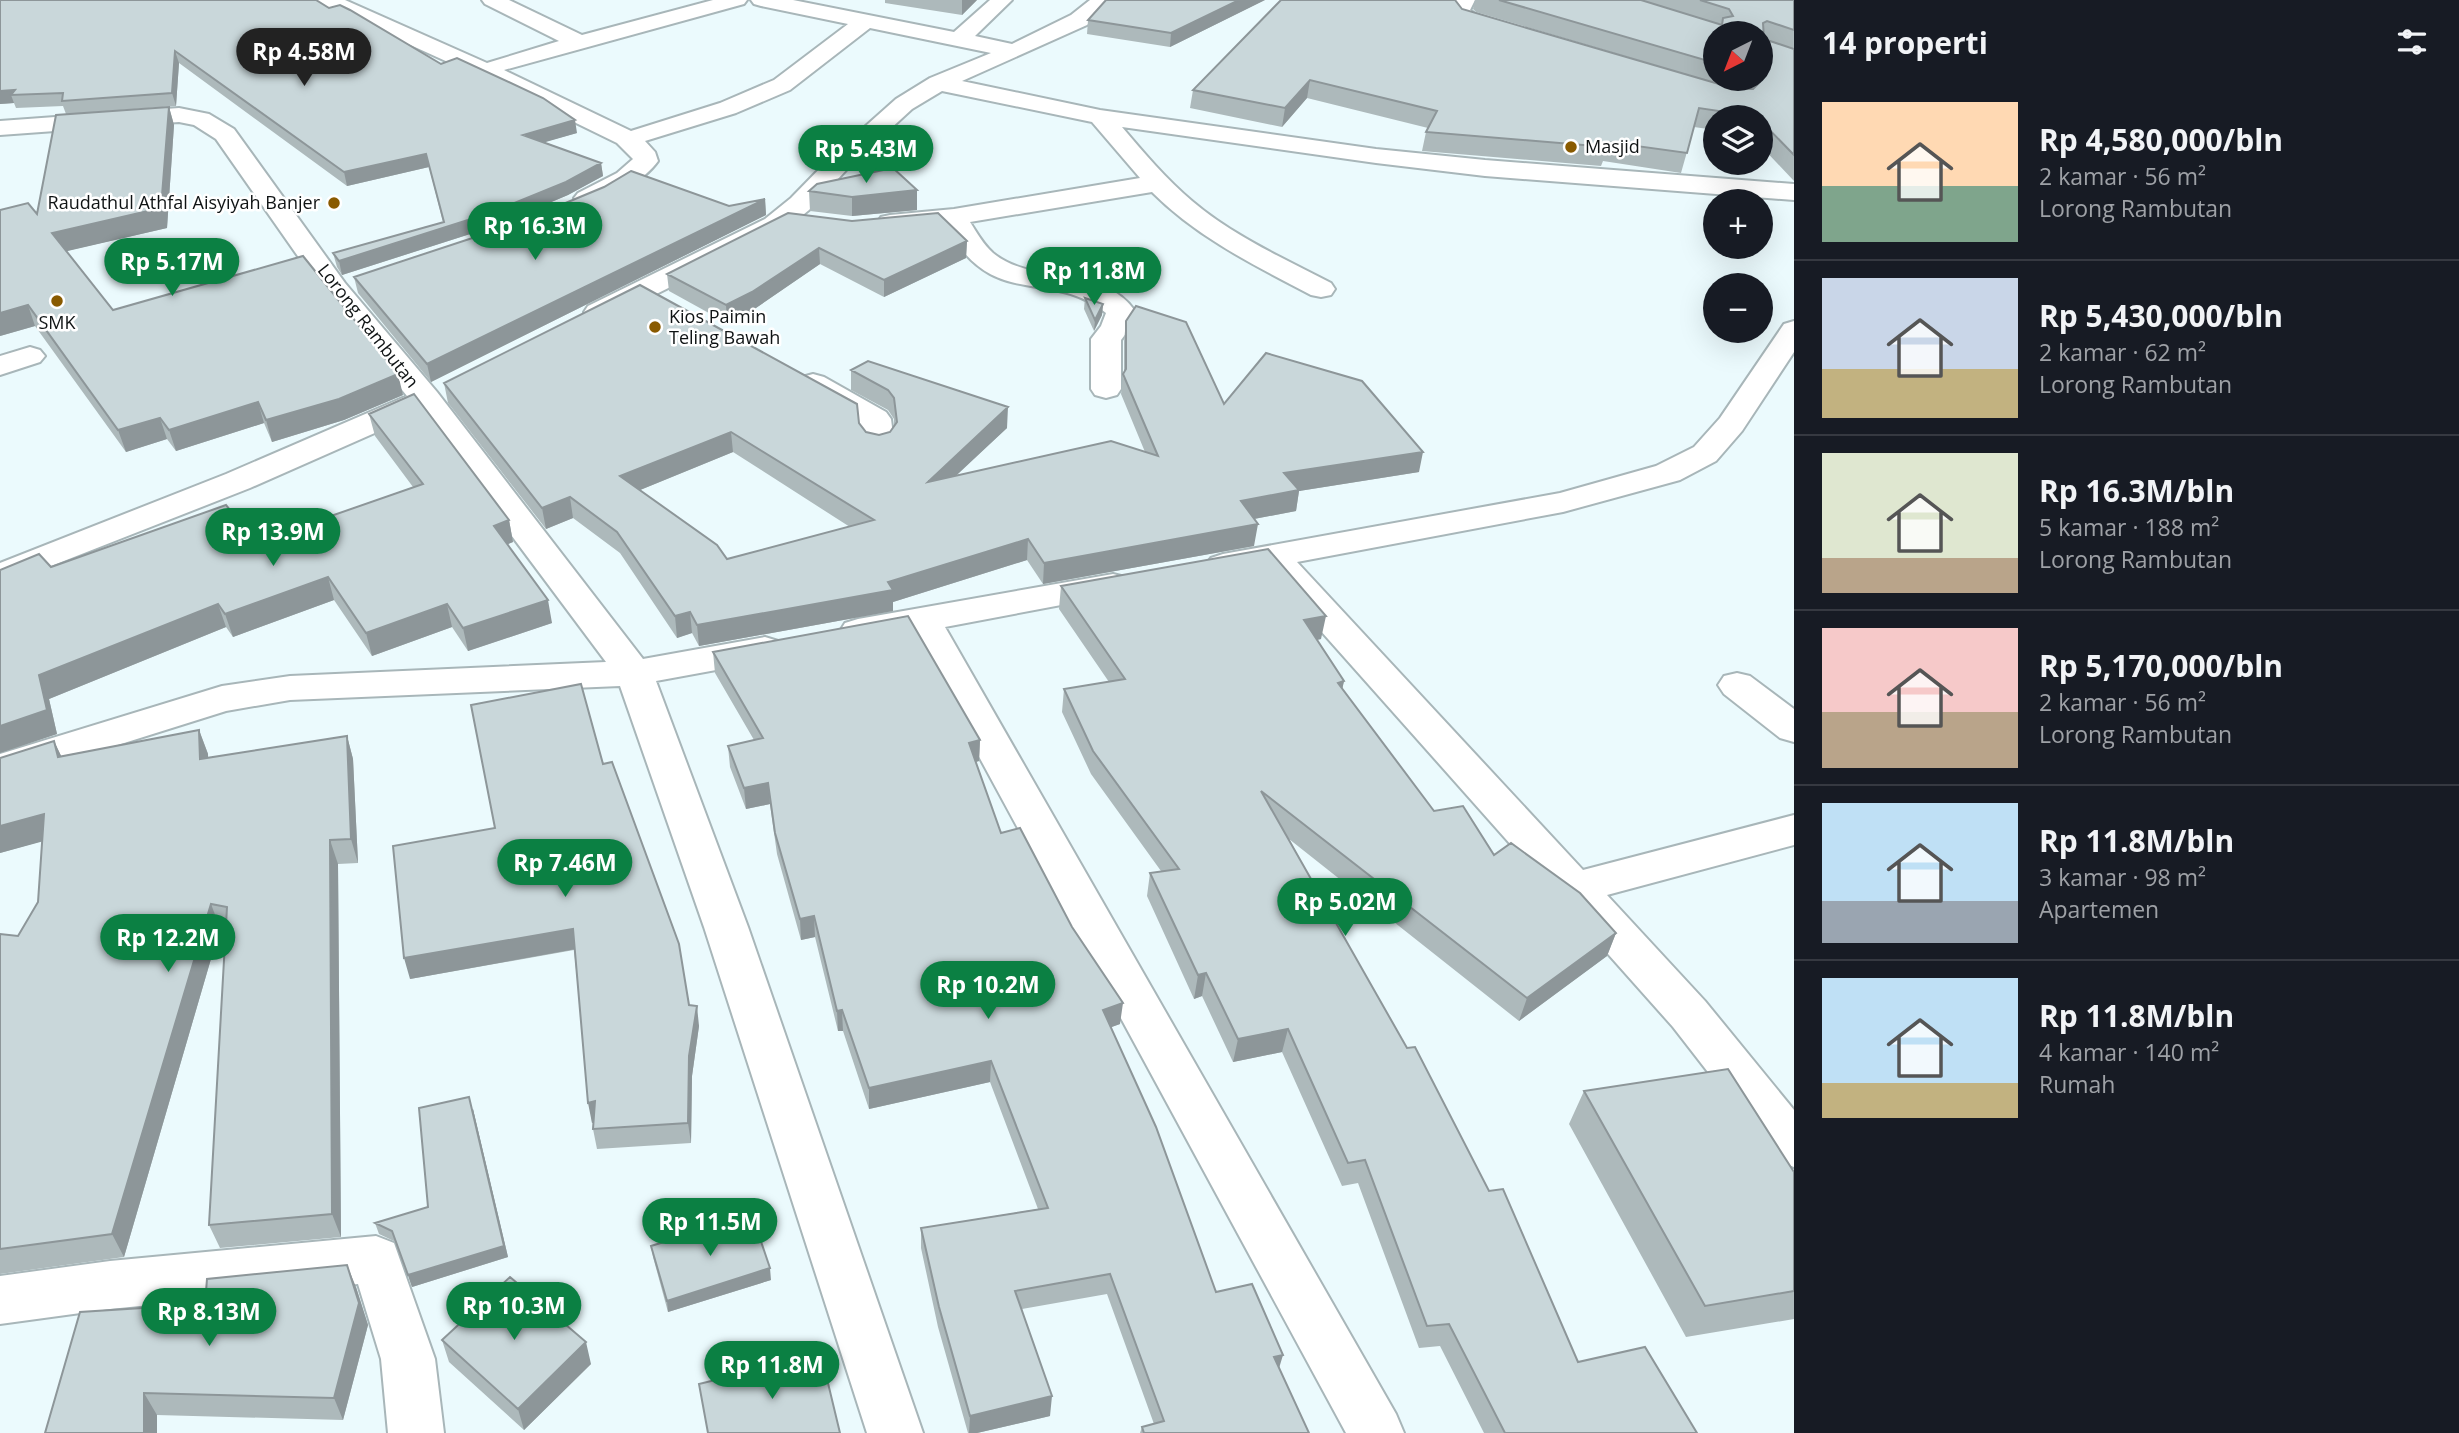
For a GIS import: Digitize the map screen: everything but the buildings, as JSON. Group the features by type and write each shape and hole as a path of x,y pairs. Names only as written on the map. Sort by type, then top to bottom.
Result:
{"street":[{"path":"327,0 500,76 626,138 643,152 646,161 625,178 562,209"},
{"path":"500,4 536,0"},
{"path":"497,65 737,0"},
{"path":"761,0 818,5 866,21 1016,51"},
{"path":"959,39 1002,0"},
{"path":"580,321 741,242 783,218 904,104 937,83 1016,51 1079,20 1103,0"},
{"path":"1465,0 1459,11 1467,19 1519,35"},
{"path":"500,4 580,43"},
{"path":"640,135 728,108 782,85 866,21"},
{"path":"937,83 1100,117 1425,162 1794,191"},
{"name":"Lorong Rambutan","path":"0,128 179,115 201,119 225,134 438,393 238,481 0,575"},
{"path":"1100,117 1158,183 1198,219 1321,289"},
{"path":"865,226 954,216 1158,183"},
{"path":"954,216 969,243 985,261 1024,277 1090,291 1109,298 1121,311 1115,328 1106,339 1106,388"},
{"path":"783,218 810,222"},
{"path":"640,290 672,307"},
{"path":"1193,571 1563,502 1668,474 1705,454 1731,424 1794,330"},
{"path":"0,366 30,356"},
{"path":"792,372 875,419 878,443"},
{"path":"438,393 634,673 726,927 895,1433"},
{"path":"1273,556 1689,1013 1794,1146"},
{"path":"0,768 222,699 290,688 634,673 1140,580"},
{"path":"923,619 1376,1433"},
{"path":"1737,685 1794,729"},
{"path":"1575,888 1794,830"},
{"path":"0,1300 376,1259 408,1359 416,1433"}],"place":[{"name":"Masjid","path":"1571,147"},
{"name":"Raudathul Athfal Aisyiyah Banjer","path":"334,203"},
{"name":"SMK","path":"57,301"},
{"name":"Kios Paimin Teling Bawah","path":"655,327"}]}
